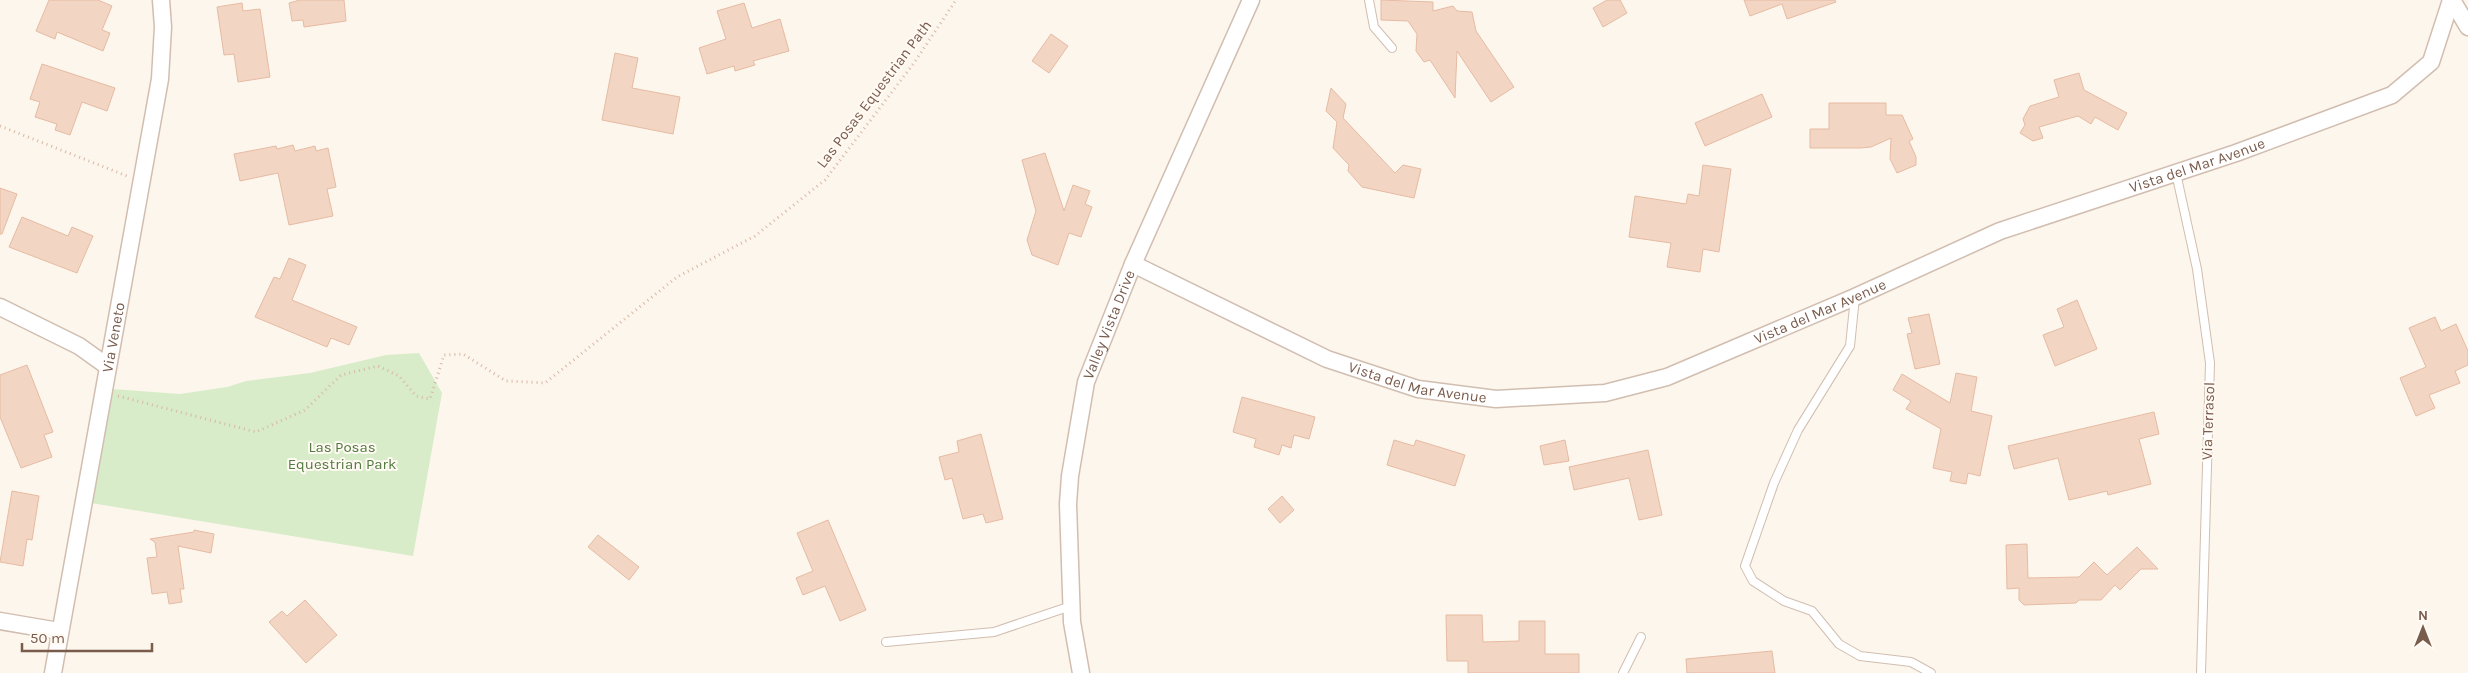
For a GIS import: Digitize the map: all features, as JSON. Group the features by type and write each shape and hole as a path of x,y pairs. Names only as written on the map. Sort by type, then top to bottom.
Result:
{"street":[{"name":"Via Veneto","path":"53,673 59,630 143,181 161,72 163,27 161,0"},
{"name":"Valley Vista Drive","path":"1081,673 1071,606 1068,504 1078,425 1086,382 1133,264 1251,0"},
{"name":"Vista del Mar Avenue","path":"1133,264 1327,359 1418,389 1496,399 1605,392 1667,378 1855,297 2000,231 2176,173 2392,95 2431,62 2452,0"},
{"path":"2452,0 2468,27"},
{"path":"0,307 79,346 107,366"},
{"path":"0,621 59,630"}],"lane":[{"path":"1369,0 1374,27 1392,48"},
{"name":"Via Terrasol","path":"2176,173 2197,269 2210,363 2201,673"},
{"path":"1855,297 1850,346 1798,430 1774,482 1745,566 1753,581 1784,601 1812,611 1839,644 1860,656 1911,662 1931,673"},
{"path":"886,642 994,632 1071,606"},
{"path":"1623,673 1641,638"}],"path":[{"name":"Las Posas Equestrian Path","path":"102,393 121,396 256,432 305,410 341,374 378,366 399,376 416,396 430,399 444,355 463,354 506,381 545,383 677,277 755,236 824,180 914,63 956,0"},
{"path":"0,126 104,169 143,181"}],"green space":[{"name":"Las Posas Equestrian Park","path":"419,353 442,393 413,556 91,503 112,389 180,394 227,387 246,381 310,373 386,355"}],"building":[{"path":"49,0 98,0 112,6 102,30 110,33 103,51 57,32 55,39 36,31"},
{"path":"300,0 344,0 346,21 304,27 303,20 292,21 289,3"},
{"path":"1381,0 1433,2 1433,11 1453,6 1457,11 1472,12 1476,31 1514,87 1491,102 1457,51 1455,98 1430,60 1424,62 1416,51 1417,34 1408,21 1381,20"},
{"path":"1607,0 1620,0 1627,13 1603,27 1593,8"},
{"path":"1744,0 1835,0 1836,2 1787,19 1782,4 1750,16"},
{"path":"242,3 243,11 260,9 270,77 238,82 234,54 224,55 217,7"},
{"path":"744,3 752,28 780,19 789,51 753,61 755,65 735,71 734,66 707,74 699,48 726,39 717,11"},
{"path":"1051,34 1068,46 1049,73 1032,61"},
{"path":"615,53 638,58 632,88 680,97 673,134 602,120"},
{"path":"42,64 115,88 107,111 82,102 70,135 55,130 57,124 35,117 40,102 30,99"},
{"path":"2079,73 2084,90 2127,113 2118,130 2095,117 2091,124 2078,116 2039,127 2043,138 2033,141 2020,133 2025,125 2023,119 2030,106 2059,97 2054,80"},
{"path":"1331,88 1346,104 1343,118 1395,173 1403,165 1421,169 1414,198 1362,187 1348,171 1349,165 1333,148 1337,122 1326,111"},
{"path":"1762,94 1772,117 1705,146 1695,123"},
{"path":"1829,103 1886,103 1886,115 1902,115 1913,139 1909,141 1916,157 1916,165 1897,173 1890,159 1891,138 1871,147 1810,148 1810,129 1829,129"},
{"path":"293,145 295,151 315,146 316,151 328,148 336,187 327,189 333,216 289,225 278,173 240,181 234,154 276,146 277,149"},
{"path":"1045,153 1064,211 1073,185 1090,191 1085,204 1092,207 1081,237 1069,233 1058,265 1032,255 1027,240 1036,211 1022,160"},
{"path":"1703,165 1731,169 1719,252 1703,249 1700,272 1667,267 1671,243 1629,237 1635,196 1686,204 1688,194 1699,196"},
{"path":"0,188 17,194 2,234 0,234"},
{"path":"22,217 68,236 72,227 93,236 77,273 9,247"},
{"path":"289,258 306,265 292,300 357,327 349,345 331,338 327,347 255,317 274,277 280,279"},
{"path":"2077,300 2097,349 2055,366 2043,335 2064,327 2057,309"},
{"path":"1929,314 1940,364 1915,369 1907,334 1912,333 1908,318"},
{"path":"2435,317 2441,331 2456,324 2468,351 2468,365 2455,371 2460,383 2429,395 2435,408 2416,416 2400,378 2426,367 2409,328"},
{"path":"27,365 53,432 44,435 52,457 21,468 0,417 0,375"},
{"path":"1956,373 1977,377 1971,411 1992,416 1980,476 1968,473 1966,484 1950,481 1952,472 1933,468 1941,429 1906,409 1911,401 1893,390 1902,374 1950,403"},
{"path":"1242,397 1315,417 1309,439 1294,435 1291,448 1282,445 1279,455 1254,447 1256,439 1233,432"},
{"path":"2154,412 2159,434 2139,439 2151,484 2108,495 2107,491 2069,500 2058,458 2014,469 2008,446"},
{"path":"981,434 1003,519 986,523 983,514 963,519 952,478 945,480 939,457 959,452 957,441"},
{"path":"1394,440 1414,446 1416,440 1465,455 1455,486 1387,465"},
{"path":"1565,440 1569,461 1544,465 1540,446"},
{"path":"1648,450 1662,515 1639,520 1629,478 1574,490 1569,467"},
{"path":"12,491 39,496 32,540 27,539 23,566 0,562"},
{"path":"1282,496 1294,510 1280,523 1268,509"},
{"path":"828,520 866,610 840,621 825,586 803,595 796,578 813,571 797,533"},
{"path":"194,530 214,534 211,553 178,546 184,589 180,589 182,602 169,604 167,592 152,594 147,558 157,557 155,542 150,539 194,532"},
{"path":"598,535 639,567 629,580 588,547"},
{"path":"2027,544 2028,578 2079,577 2094,562 2107,575 2137,547 2158,569 2141,569 2120,590 2115,585 2101,600 2024,605 2019,600 2019,588 2007,589 2006,545"},
{"path":"305,600 337,635 306,663 269,622 282,611 287,616"},
{"path":"1446,615 1482,615 1483,642 1519,641 1519,621 1545,621 1545,654 1579,654 1579,673 1468,673 1468,661 1447,661"},
{"path":"1772,651 1775,673 1687,673 1686,659"}]}
